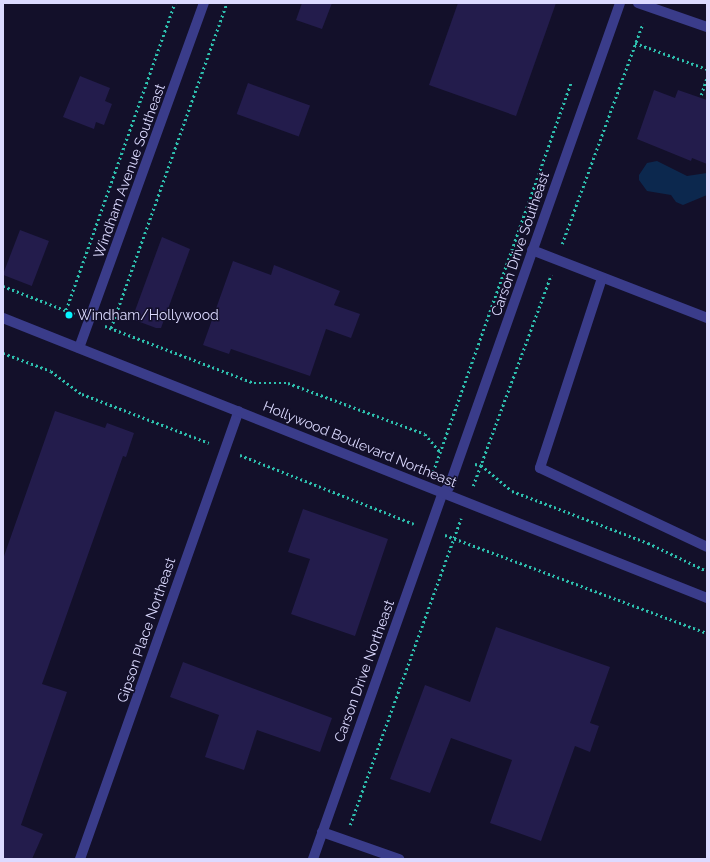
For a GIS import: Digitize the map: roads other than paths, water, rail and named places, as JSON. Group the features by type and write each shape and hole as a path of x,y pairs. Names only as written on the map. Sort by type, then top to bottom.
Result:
{"street":[{"name":"Windham Avenue Southeast","path":"79,348 204,3"},
{"name":"Carson Drive Southeast","path":"443,492 449,487 620,3"},
{"path":"638,3 707,27"},
{"path":"532,250 707,318"},
{"path":"602,278 540,468 707,547"},
{"name":"Hollywood Boulevard Northeast","path":"3,318 707,598"},
{"name":"Gipson Place Northeast","path":"80,859 238,411"},
{"name":"Carson Drive Northeast","path":"313,859 443,492"},
{"path":"322,832 399,859"}],"water":[{"path":"657,161 687,176 707,173 707,195 683,205 676,202 671,195 647,191 639,180 639,175 647,163"}],"place":[{"name":"Windham/Hollywood","path":"69,315"}]}
